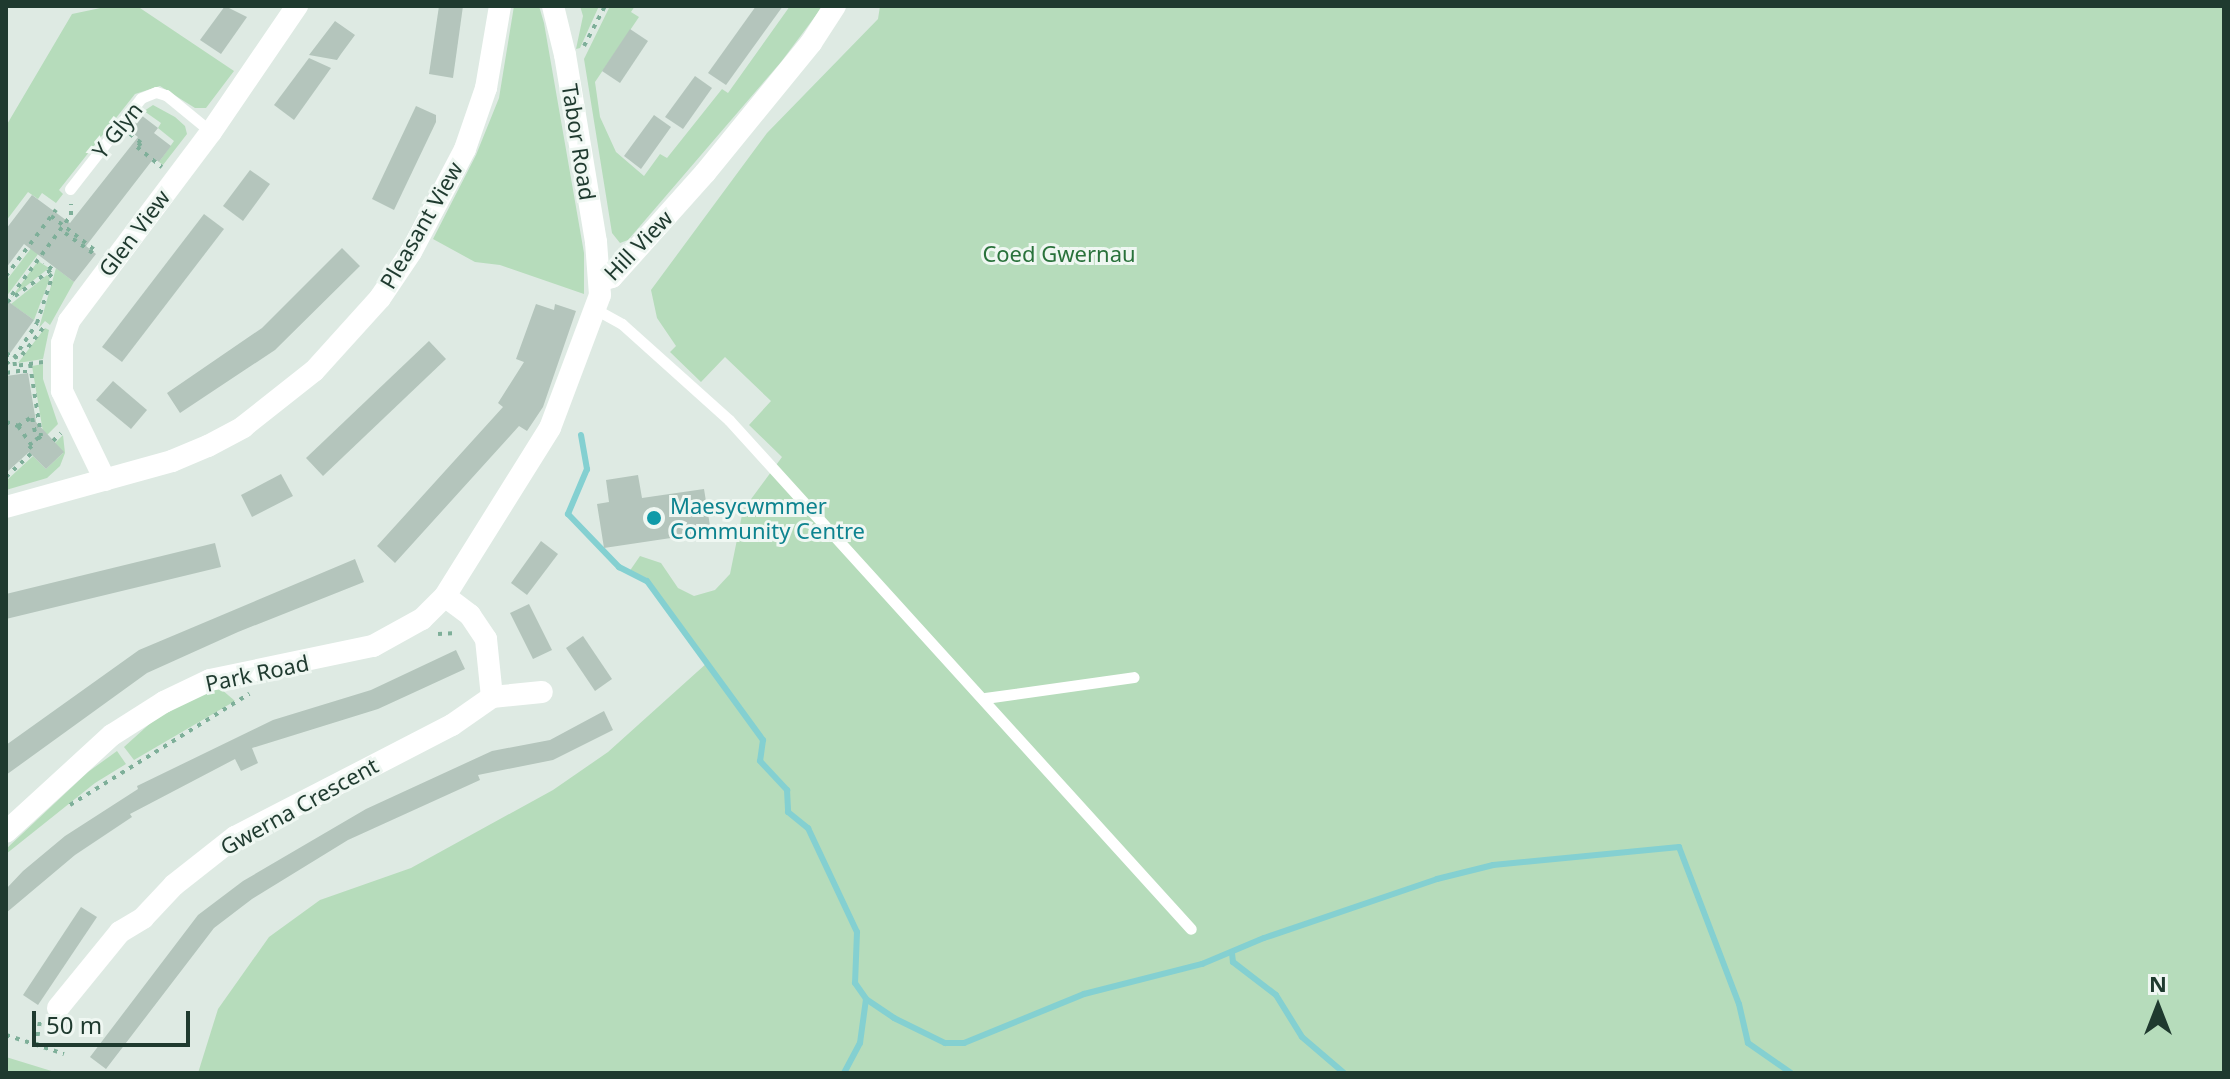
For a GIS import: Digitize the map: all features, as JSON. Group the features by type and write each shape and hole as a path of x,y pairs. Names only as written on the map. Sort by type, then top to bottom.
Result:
{"street":[{"name":"Glen View","path":"105,480 62,391 62,343 80,305 211,132 297,6"},
{"name":"Pleasant View","path":"6,507 172,461 243,427 314,371 380,298 411,252 465,149 486,88 500,6"},
{"name":"Tabor Road","path":"553,6 565,55 601,280"},
{"name":"Hill View","path":"445,596 550,428 595,309 601,280 612,277 705,173 811,43 835,6"},
{"path":"445,596 470,615 486,639 491,661 492,697"},
{"name":"Park Road","path":"6,832 112,735 164,702 210,680 373,646 422,619 445,596"},
{"name":"Gwerna Crescent","path":"50,1010 120,932 143,918 174,885 235,837 452,725 492,697 542,692"}],"lane":[{"name":"Y Glyn","path":"70,189 141,98 156,92 166,95 211,132"},
{"path":"595,309 622,324 729,420 985,698 1191,929"},
{"path":"985,698 1134,677"}],"path":[{"path":"580,52 605,6"},
{"path":"131,135 141,143 137,147 166,170"},
{"path":"7,303 71,215 70,189"},
{"path":"6,276 56,210"},
{"path":"51,216 98,254 65,233"},
{"path":"7,303 52,269 44,263"},
{"path":"46,362 15,366 14,358 37,323 52,277 47,272"},
{"path":"6,364 22,355 45,325 52,329"},
{"path":"6,353 14,358"},
{"path":"18,426 32,416 39,440 41,436 30,364"},
{"path":"6,373 25,370 25,373"},
{"path":"6,422 18,426 32,446 6,477"},
{"path":"50,437 60,428"},
{"path":"435,634 460,633"},
{"path":"66,808 131,764 252,691"},
{"path":"36,1046 50,1010"},
{"path":"6,1035 64,1054"}],"green space":[{"path":"110,6 137,6 234,71 206,108 195,108 160,86 135,94 59,190 63,194 56,203 42,193 38,199 28,192 6,221 6,126 72,14"},
{"path":"514,6 539,6 544,23 584,253 584,294 500,265 475,262 433,239 476,155 499,98"},
{"path":"580,6 599,6 580,48 576,49 583,16"},
{"path":"610,6 635,6 631,12 639,17 595,82 600,117 616,152 644,176 660,154 667,158 722,89 728,93 790,6 823,6 781,62 628,240 620,243 612,233 584,59"},
{"name":"Coed Gwernau","path":"880,6 2224,6 2224,1073 198,1073 218,1009 269,937 320,900 411,868 553,790 608,752 707,663 647,581 629,572 640,556 661,563 678,588 694,596 715,590 730,574 743,510 782,457 749,425 771,401 725,357 701,382 670,352 676,346 657,318 651,290 767,133 878,19"},
{"path":"153,105 175,117 185,126 187,134 163,165 159,162 174,141 158,128 161,123 144,111"},
{"path":"52,221 59,226 6,297 6,281"},
{"path":"38,261 49,268 11,298"},
{"path":"56,268 74,282 50,325 45,321 39,328"},
{"path":"47,275 50,278 34,320 11,304"},
{"path":"45,328 49,330 43,359 18,363"},
{"path":"43,364 43,379 58,424 44,438 32,366"},
{"path":"63,435 65,453 60,466 47,478 6,490 6,481 33,456 46,469 63,453 55,443"},
{"path":"221,689 235,701 134,760 124,747 166,709"},
{"path":"117,751 126,764 95,783 6,854 6,849 88,772"},
{"path":"6,1057 58,1073 6,1073"}],"building":[{"path":"225,6 247,17 221,54 200,40"},
{"path":"439,6 463,6 453,78 429,74"},
{"path":"756,6 783,6 726,85 708,73"},
{"path":"335,21 355,35 337,60 309,55"},
{"path":"630,29 648,41 620,83 602,71"},
{"path":"309,58 331,68 294,120 274,105"},
{"path":"695,76 712,88 683,129 665,117"},
{"path":"416,106 436,115 436,122 394,210 372,199"},
{"path":"141,115 158,128 154,133 171,146 159,162 154,158 86,246 96,254 74,282 24,244 6,268 6,229 32,195 70,223 138,137 130,131"},
{"path":"654,115 671,127 641,169 624,156"},
{"path":"250,170 270,184 243,221 223,206"},
{"path":"204,214 224,229 122,362 102,347"},
{"path":"342,248 360,266 275,350 180,413 167,393 262,328"},
{"path":"6,300 34,320 6,359"},
{"path":"536,304 554,310 555,304 576,311 543,407 527,431 519,426 395,563 377,546 503,407 498,403 524,362 516,359"},
{"path":"429,341 446,359 323,476 306,458"},
{"path":"28,373 36,422 64,452 46,469 29,452 6,473 6,376"},
{"path":"113,381 147,410 131,429 96,400"},
{"path":"281,474 293,496 252,517 241,495"},
{"name":"Maesycwmmer Community Centre","path":"638,475 642,498 704,489 711,532 604,548 597,504 609,502 606,480"},
{"path":"541,541 558,554 527,595 511,583"},
{"path":"215,543 221,567 6,619 6,594"},
{"path":"355,559 364,582 238,632 147,673 6,775 6,745 139,650"},
{"path":"529,604 552,650 533,659 510,613"},
{"path":"583,636 612,679 595,691 566,648"},
{"path":"456,650 465,669 378,709 252,748 258,763 241,771 235,759 130,814 132,817 75,855 6,913 6,889 23,871 65,836 138,789 137,786 273,720 371,690"},
{"path":"604,711 613,730 553,760 478,775 480,780 348,840 252,899 214,928 106,1069 90,1057 198,915 243,881 366,809 492,751 550,740"},
{"path":"81,907 97,917 38,1005 23,995"}],"waterway":[{"path":"581,435 587,469 568,514 619,567 647,581 763,740 760,761 787,790 788,812 808,828 857,932 855,983 866,999 894,1018 945,1043 964,1043 1084,994 1202,964 1264,938 1437,879 1493,865 1679,847 1739,1004 1748,1043 1791,1073"},
{"path":"1232,953 1233,962 1276,995 1302,1037 1344,1073"},
{"path":"844,1073 860,1043 866,999"}],"place":[{"name":"Maesycwmmer Community Centre","path":"654,518"}]}
